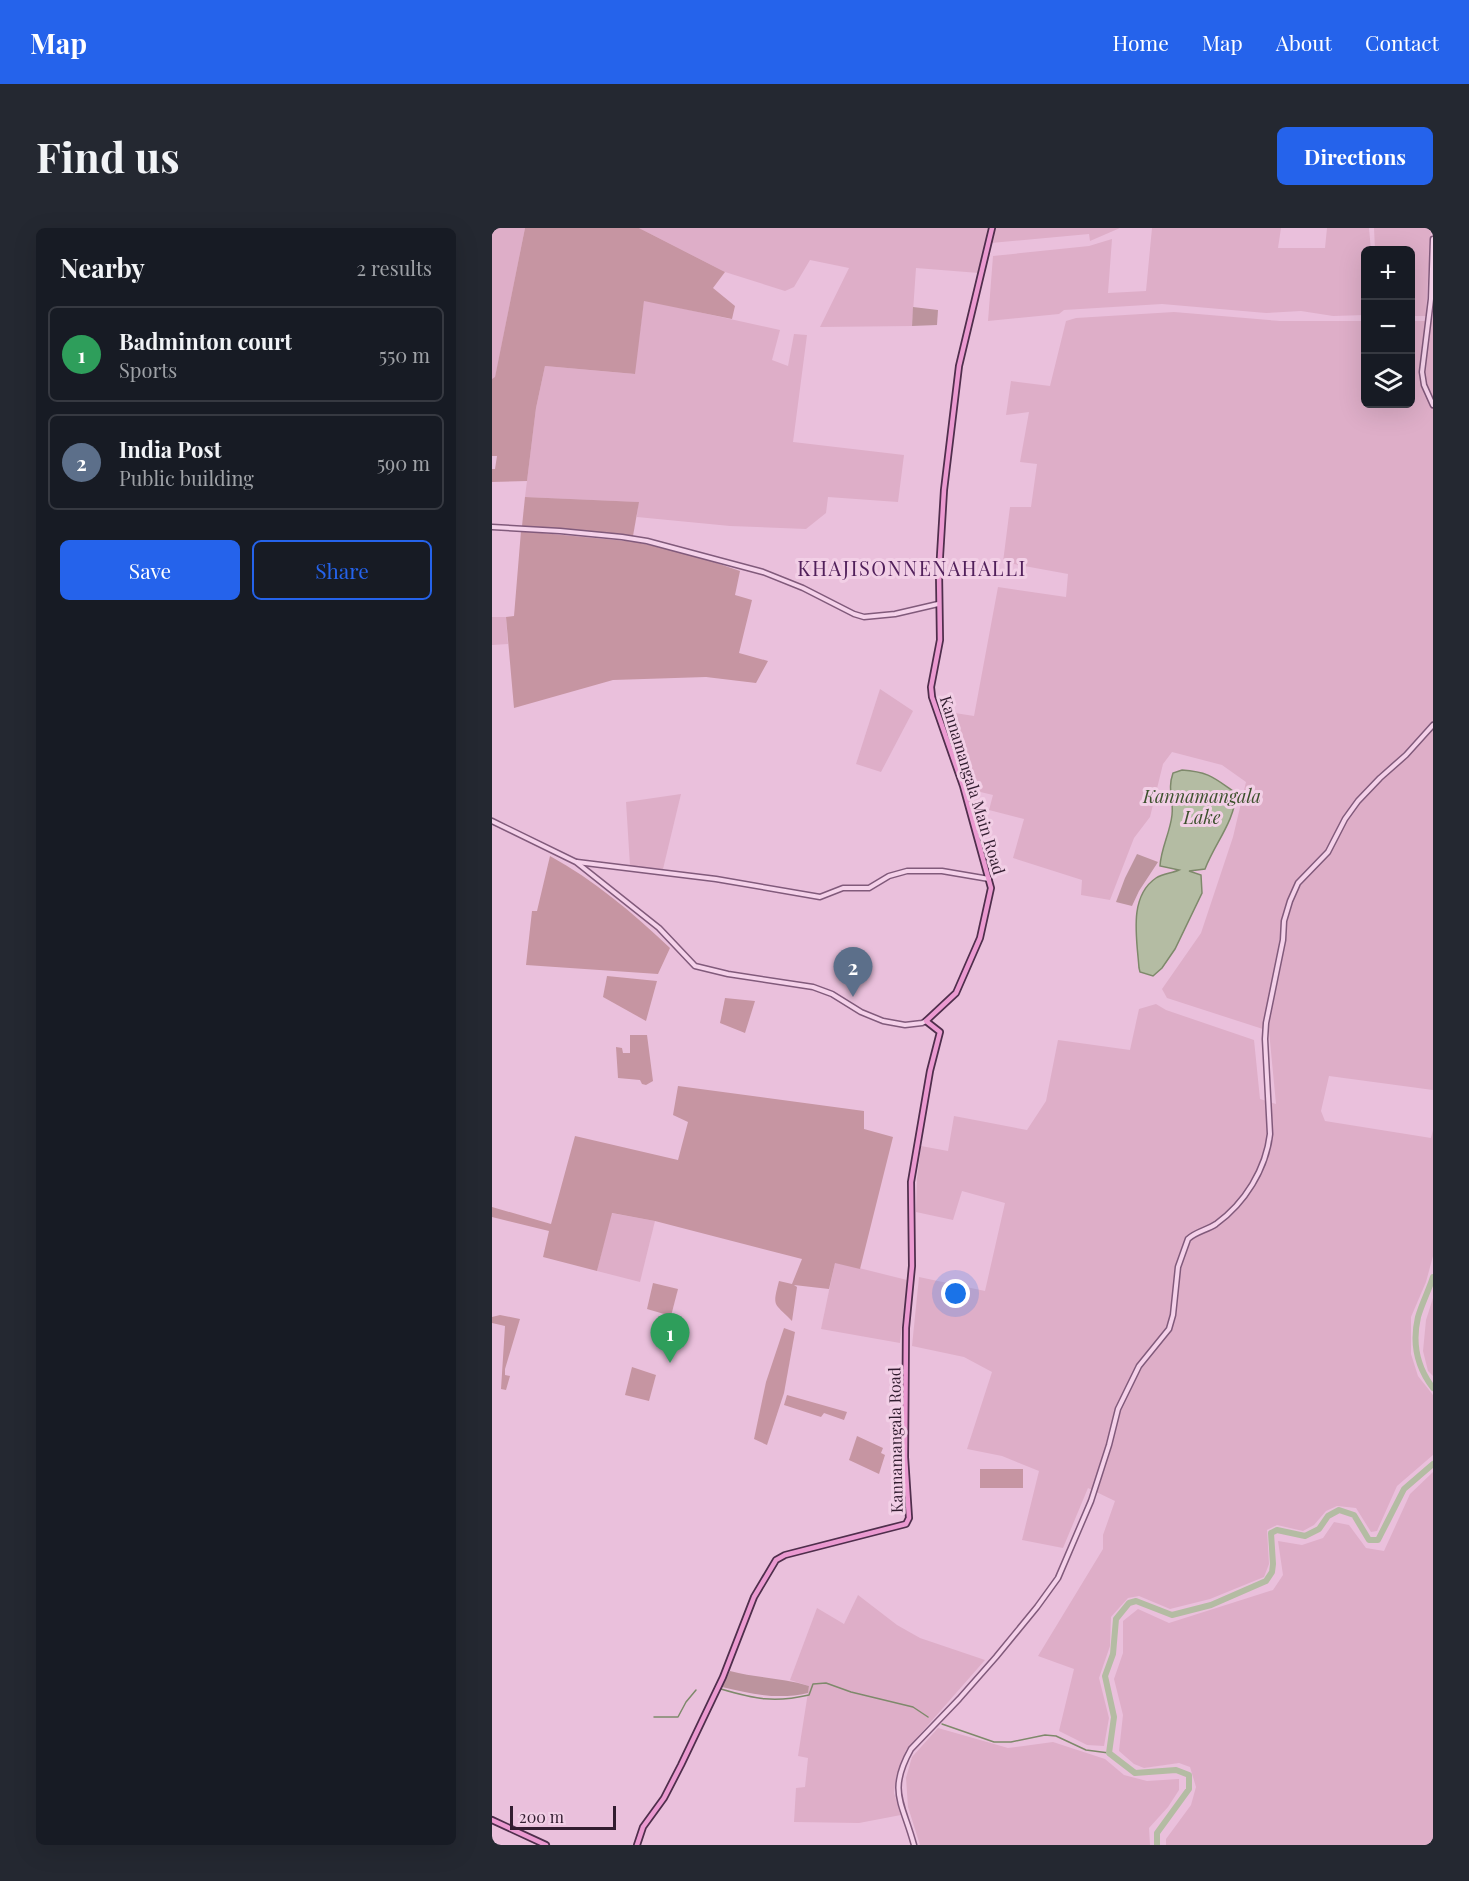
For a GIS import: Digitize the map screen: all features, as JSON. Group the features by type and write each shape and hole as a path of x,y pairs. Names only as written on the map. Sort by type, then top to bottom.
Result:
{"main road":[{"name":"Kannamangala Main Road","path":"927,1020 956,993 980,938 991,888 960,777 932,697 931,687 940,640 938,604 944,490 959,366 992,228"},
{"name":"Kannamangala Road","path":"637,1845 644,1827 664,1798 681,1765 723,1677 754,1597 776,1560 785,1555 908,1522 905,1456 906,1328 912,1266 910,1197 930,1071 940,1032 927,1020"},
{"path":"492,1820 546,1845"}],"street":[{"path":"1433,239 1431,299 1422,372 1424,385 1433,405"},
{"path":"492,527 560,531 647,541 763,572 864,617 895,614 938,604"},
{"path":"914,1845 897,1793 906,1756 996,1657 1058,1578 1091,1501 1118,1409 1139,1366 1169,1329 1173,1315 1178,1267 1188,1239 1217,1224 1231,1211 1256,1180 1270,1134 1264,1036 1275,967 1283,940 1284,921 1298,883 1328,852 1345,819 1358,801 1406,755 1433,725"},
{"path":"492,821 576,862 659,928 695,966 728,974 813,987 832,994 861,1012 883,1021 913,1024 927,1020"},
{"path":"576,862 717,879 820,897 843,888 869,888 889,876 907,870 942,871 989,879"}],"shaded area":[{"path":"492,228 525,228 495,378 492,379"},
{"path":"525,228 639,228 725,272 713,288 735,306 732,319 644,301 635,374 545,366 536,408 527,481 492,482 492,469 495,469 497,456 492,456 492,379 495,377"},
{"path":"639,228 988,228 979,273 916,268 912,326 820,327 849,268 810,260 794,287 785,291 725,272"},
{"path":"995,228 1120,228 1090,241 1089,234 991,243"},
{"path":"1152,228 1281,228 1278,248 1325,248 1327,228 1369,228 1371,246 1361,246 1361,315 1333,316 1301,311 1266,313 1162,304 1064,310 1059,314 988,321 993,256 1089,246 1112,239 1108,293 1146,291"},
{"path":"1374,228 1431,228 1426,316 1415,316 1415,246 1375,246"},
{"path":"644,300 780,330 772,360 788,366 794,334 807,335 793,442 904,455 898,502 828,497 826,513 806,529 730,526 637,517 638,502 525,497 536,408 545,366 634,374"},
{"path":"913,307 938,310 937,325 912,326"},
{"path":"1174,312 1280,321 1361,321 1361,408 1415,408 1415,321 1432,321 1433,314 1433,1090 1329,1076 1321,1111 1325,1121 1431,1138 1433,1130 1433,1256 1426,1282 1411,1317 1411,1354 1418,1376 1433,1395 1433,1455 1397,1486 1377,1531 1371,1532 1356,1508 1337,1506 1326,1511 1314,1525 1303,1531 1277,1525 1267,1530 1269,1564 1264,1577 1210,1599 1170,1609 1139,1596 1128,1598 1111,1617 1110,1646 1099,1678 1109,1718 1104,1746 1087,1745 1059,1731 1074,1669 1038,1656 1103,1549 1103,1535 1115,1501 1088,1488 1063,1548 1022,1540 1039,1471 1002,1456 967,1449 992,1372 964,1357 912,1346 919,1277 985,1291 1005,1203 962,1191 953,1220 916,1212 921,1146 948,1151 954,1116 1027,1130 1046,1101 1058,1040 1130,1050 1139,1009 1156,1004 1166,1010 1254,1040 1260,1099 1276,1104 1269,1031 1167,998 1162,989 1201,933 1233,837 1246,782 1222,765 1172,752 1163,764 1150,817 1134,838 1110,900 1081,895 1082,880 1013,858 1024,819 989,810 993,795 968,789 942,711 974,716 998,587 1066,597 1068,574 1003,562 1010,507 1031,507 1037,464 1020,462 1029,412 1006,415 1011,381 1050,386 1066,321 1076,318"},
{"path":"525,497 639,502 633,536 522,526"},
{"path":"521,531 637,542 702,558 740,571 735,595 752,600 739,653 768,661 756,683 706,677 613,680 514,708 506,617 514,616"},
{"path":"492,617 506,617 508,644 492,645"},
{"path":"880,689 913,711 881,772 856,764"},
{"path":"681,794 663,869 630,866 626,802"},
{"path":"1137,854 1158,862 1132,906 1116,902 1125,878"},
{"path":"550,856 613,898 670,948 658,974 526,965 532,911 537,911"},
{"path":"607,976 657,981 646,1021 603,997"},
{"path":"725,998 755,1001 745,1033 720,1023"},
{"path":"630,1035 647,1035 653,1081 646,1085 640,1080 618,1078 616,1047 622,1048 623,1053 630,1053"},
{"path":"678,1086 864,1111 864,1129 893,1137 860,1269 835,1263 829,1289 794,1285 797,1287 792,1321 775,1301 779,1281 792,1284 802,1259 655,1221 612,1213 597,1271 543,1257 549,1231 492,1217 492,1207 551,1224 575,1136 678,1160 688,1122 673,1115"},
{"path":"611,1213 655,1221 640,1282 597,1271"},
{"path":"835,1262 907,1280 900,1343 821,1329"},
{"path":"653,1283 678,1289 671,1316 647,1309"},
{"path":"1433,1298 1433,1376 1428,1371 1423,1351 1426,1320"},
{"path":"500,1315 520,1319 505,1369 505,1375 510,1376 506,1390 501,1389 505,1326 492,1323 492,1317"},
{"path":"784,1328 795,1332 784,1393 767,1445 754,1439 766,1382"},
{"path":"632,1367 656,1375 649,1401 625,1395"},
{"path":"787,1395 847,1412 844,1420 824,1413 821,1417 784,1405"},
{"path":"857,1436 883,1448 881,1453 885,1455 879,1474 849,1460"},
{"path":"980,1469 1023,1469 1023,1488 980,1488"},
{"path":"1433,1472 1433,1845 1166,1845 1166,1839 1191,1805 1196,1787 1190,1767 1179,1763 1144,1768 1134,1764 1119,1751 1123,1715 1114,1679 1123,1653 1123,1621 1138,1609 1169,1623 1273,1590 1283,1575 1278,1541 1302,1545 1323,1538 1334,1522 1349,1525 1366,1548 1384,1551 1410,1494"},
{"path":"858,1595 897,1625 920,1638 985,1660 906,1750 896,1778 894,1793 901,1815 859,1823 794,1822 796,1788 805,1787 808,1758 798,1756 809,1686 790,1680 817,1608 844,1624"},
{"path":"730,1671 809,1686 808,1693 776,1696 722,1687"},
{"path":"938,1728 1008,1748 1053,1742 1105,1759 1124,1775 1147,1781 1179,1779 1179,1790 1168,1807 1149,1828 1150,1845 920,1845 908,1807 906,1778 912,1757"}],"water":[{"name":"Kannamangala Lake","path":"1182,770 1206,774 1217,780 1236,793 1235,803 1205,869 1189,871 1201,875 1202,893 1175,949 1162,968 1153,976 1140,972 1136,919 1141,896 1147,886 1161,875 1179,870 1160,866 1172,815 1171,779 1173,773"}],"waterway":[{"path":"1433,1277 1416,1327 1417,1354 1423,1372 1433,1388"},
{"path":"1157,1845 1157,1833 1189,1789 1189,1775 1176,1770 1135,1773 1109,1753 1114,1717 1105,1676 1113,1654 1116,1619 1129,1603 1136,1601 1172,1615 1211,1605 1266,1581 1272,1572 1273,1564 1271,1533 1277,1530 1305,1536 1319,1529 1328,1516 1339,1510 1354,1515 1369,1540 1378,1540 1404,1489 1433,1464"},
{"path":"721,1689 755,1697 785,1699 809,1695 813,1684 826,1683 851,1692 913,1707 928,1717"},
{"path":"654,1717 678,1717 696,1690"},
{"path":"942,1724 994,1742 1011,1742 1045,1735 1056,1736 1086,1750 1109,1753"}],"place":[{"name":"India Post","path":"853,997"},
{"name":"Badminton court","path":"670,1363"}],"district":[{"name":"KHAJISONNENAHALLI","path":"912,567"}]}
